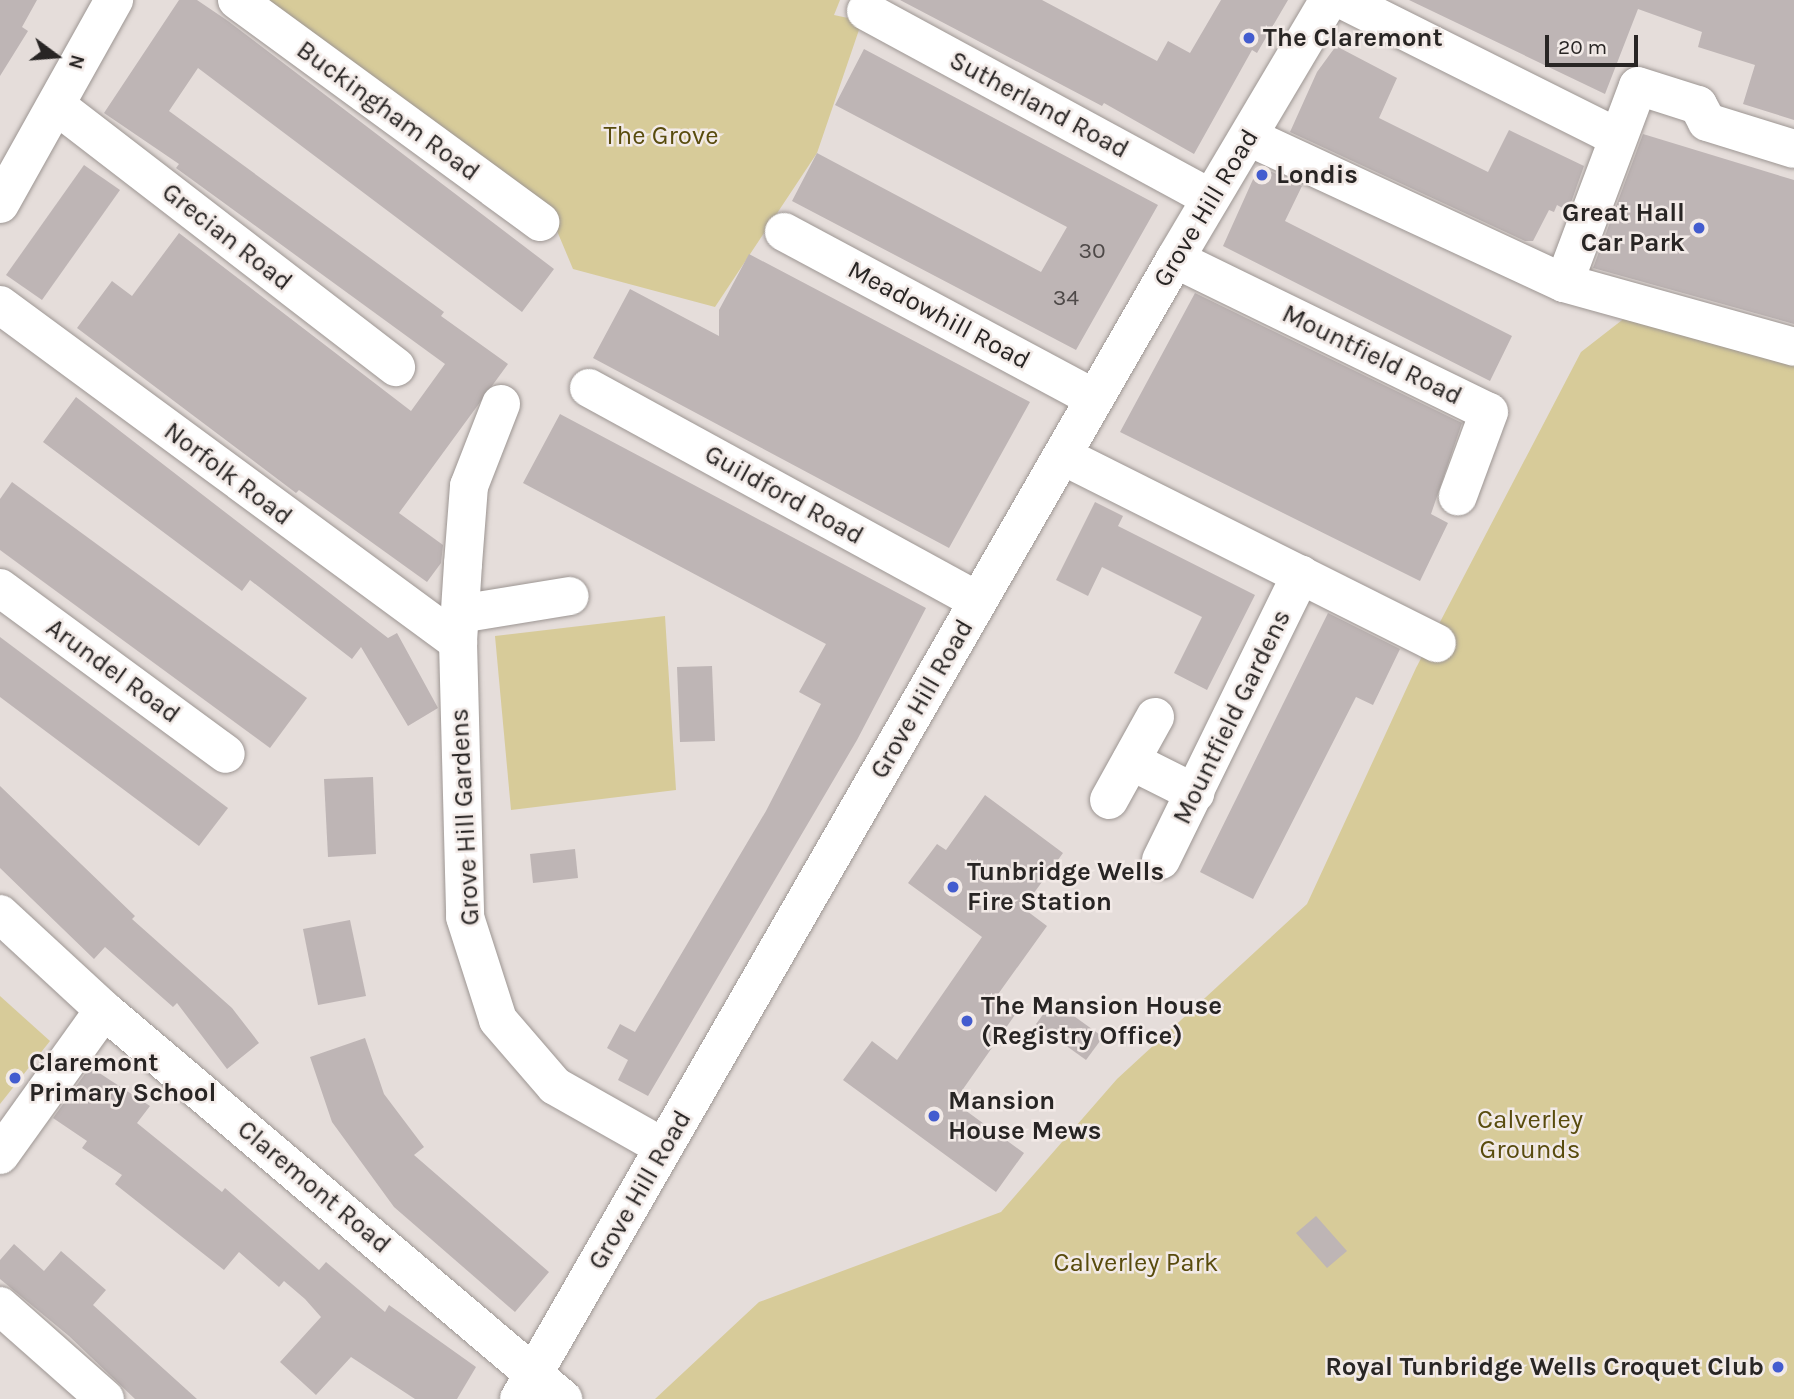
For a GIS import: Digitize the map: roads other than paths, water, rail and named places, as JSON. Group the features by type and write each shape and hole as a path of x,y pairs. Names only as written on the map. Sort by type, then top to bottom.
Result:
{"street":[{"path":"0,204 114,0"},
{"name":"Buckingham Road","path":"237,0 540,222"},
{"name":"Grove Hill Road","path":"539,1391 663,1147 1094,398 1329,0"},
{"path":"1343,0 1616,137"},
{"name":"Sutherland Road","path":"866,11 1211,198"},
{"path":"1564,283 1616,137 1638,86 1698,105 1707,122 1794,149"},
{"name":"Grecian Road","path":"57,106 396,367"},
{"path":"1249,137 1564,283 1697,314 1794,347"},
{"name":"Meadowhill Road","path":"784,232 1094,398"},
{"name":"Mountfield Road","path":"1175,259 1489,412 1458,496"},
{"name":"Norfolk Road","path":"0,304 459,628"},
{"name":"Guildford Road","path":"589,388 978,601"},
{"name":"Grove Hill Gardens","path":"501,404 469,486 459,628 465,917 498,1020 555,1086 663,1147"},
{"path":"1063,456 1437,643"},
{"name":"Mountfield Gardens","path":"1161,860 1301,574"},
{"name":"Arundel Road","path":"0,588 226,754"},
{"path":"459,628 570,596"},
{"path":"1109,800 1156,717"},
{"path":"1131,761 1195,793"},
{"name":"Claremont Road","path":"0,914 104,1010 539,1391"},
{"path":"0,1155 104,1010"},
{"path":"0,1306 105,1399"}],"place":[{"name":"The Claremont","path":"1249,38"},
{"name":"Londis","path":"1262,175"},
{"name":"Great Hall Car Park","path":"1699,228"},
{"name":"Tunbridge Wells Fire Station","path":"953,887"},
{"name":"The Mansion House (Registry Office)","path":"967,1021"},
{"name":"Claremont Primary School","path":"15,1078"},
{"name":"Mansion House Mews","path":"934,1116"},
{"name":"Royal Tunbridge Wells Croquet Club","path":"1778,1367"}],"park label":[{"name":"The Grove","path":"661,136"},
{"name":"Calverley Grounds","path":"1530,1135"},
{"name":"Calverley Park","path":"1136,1263"}]}
